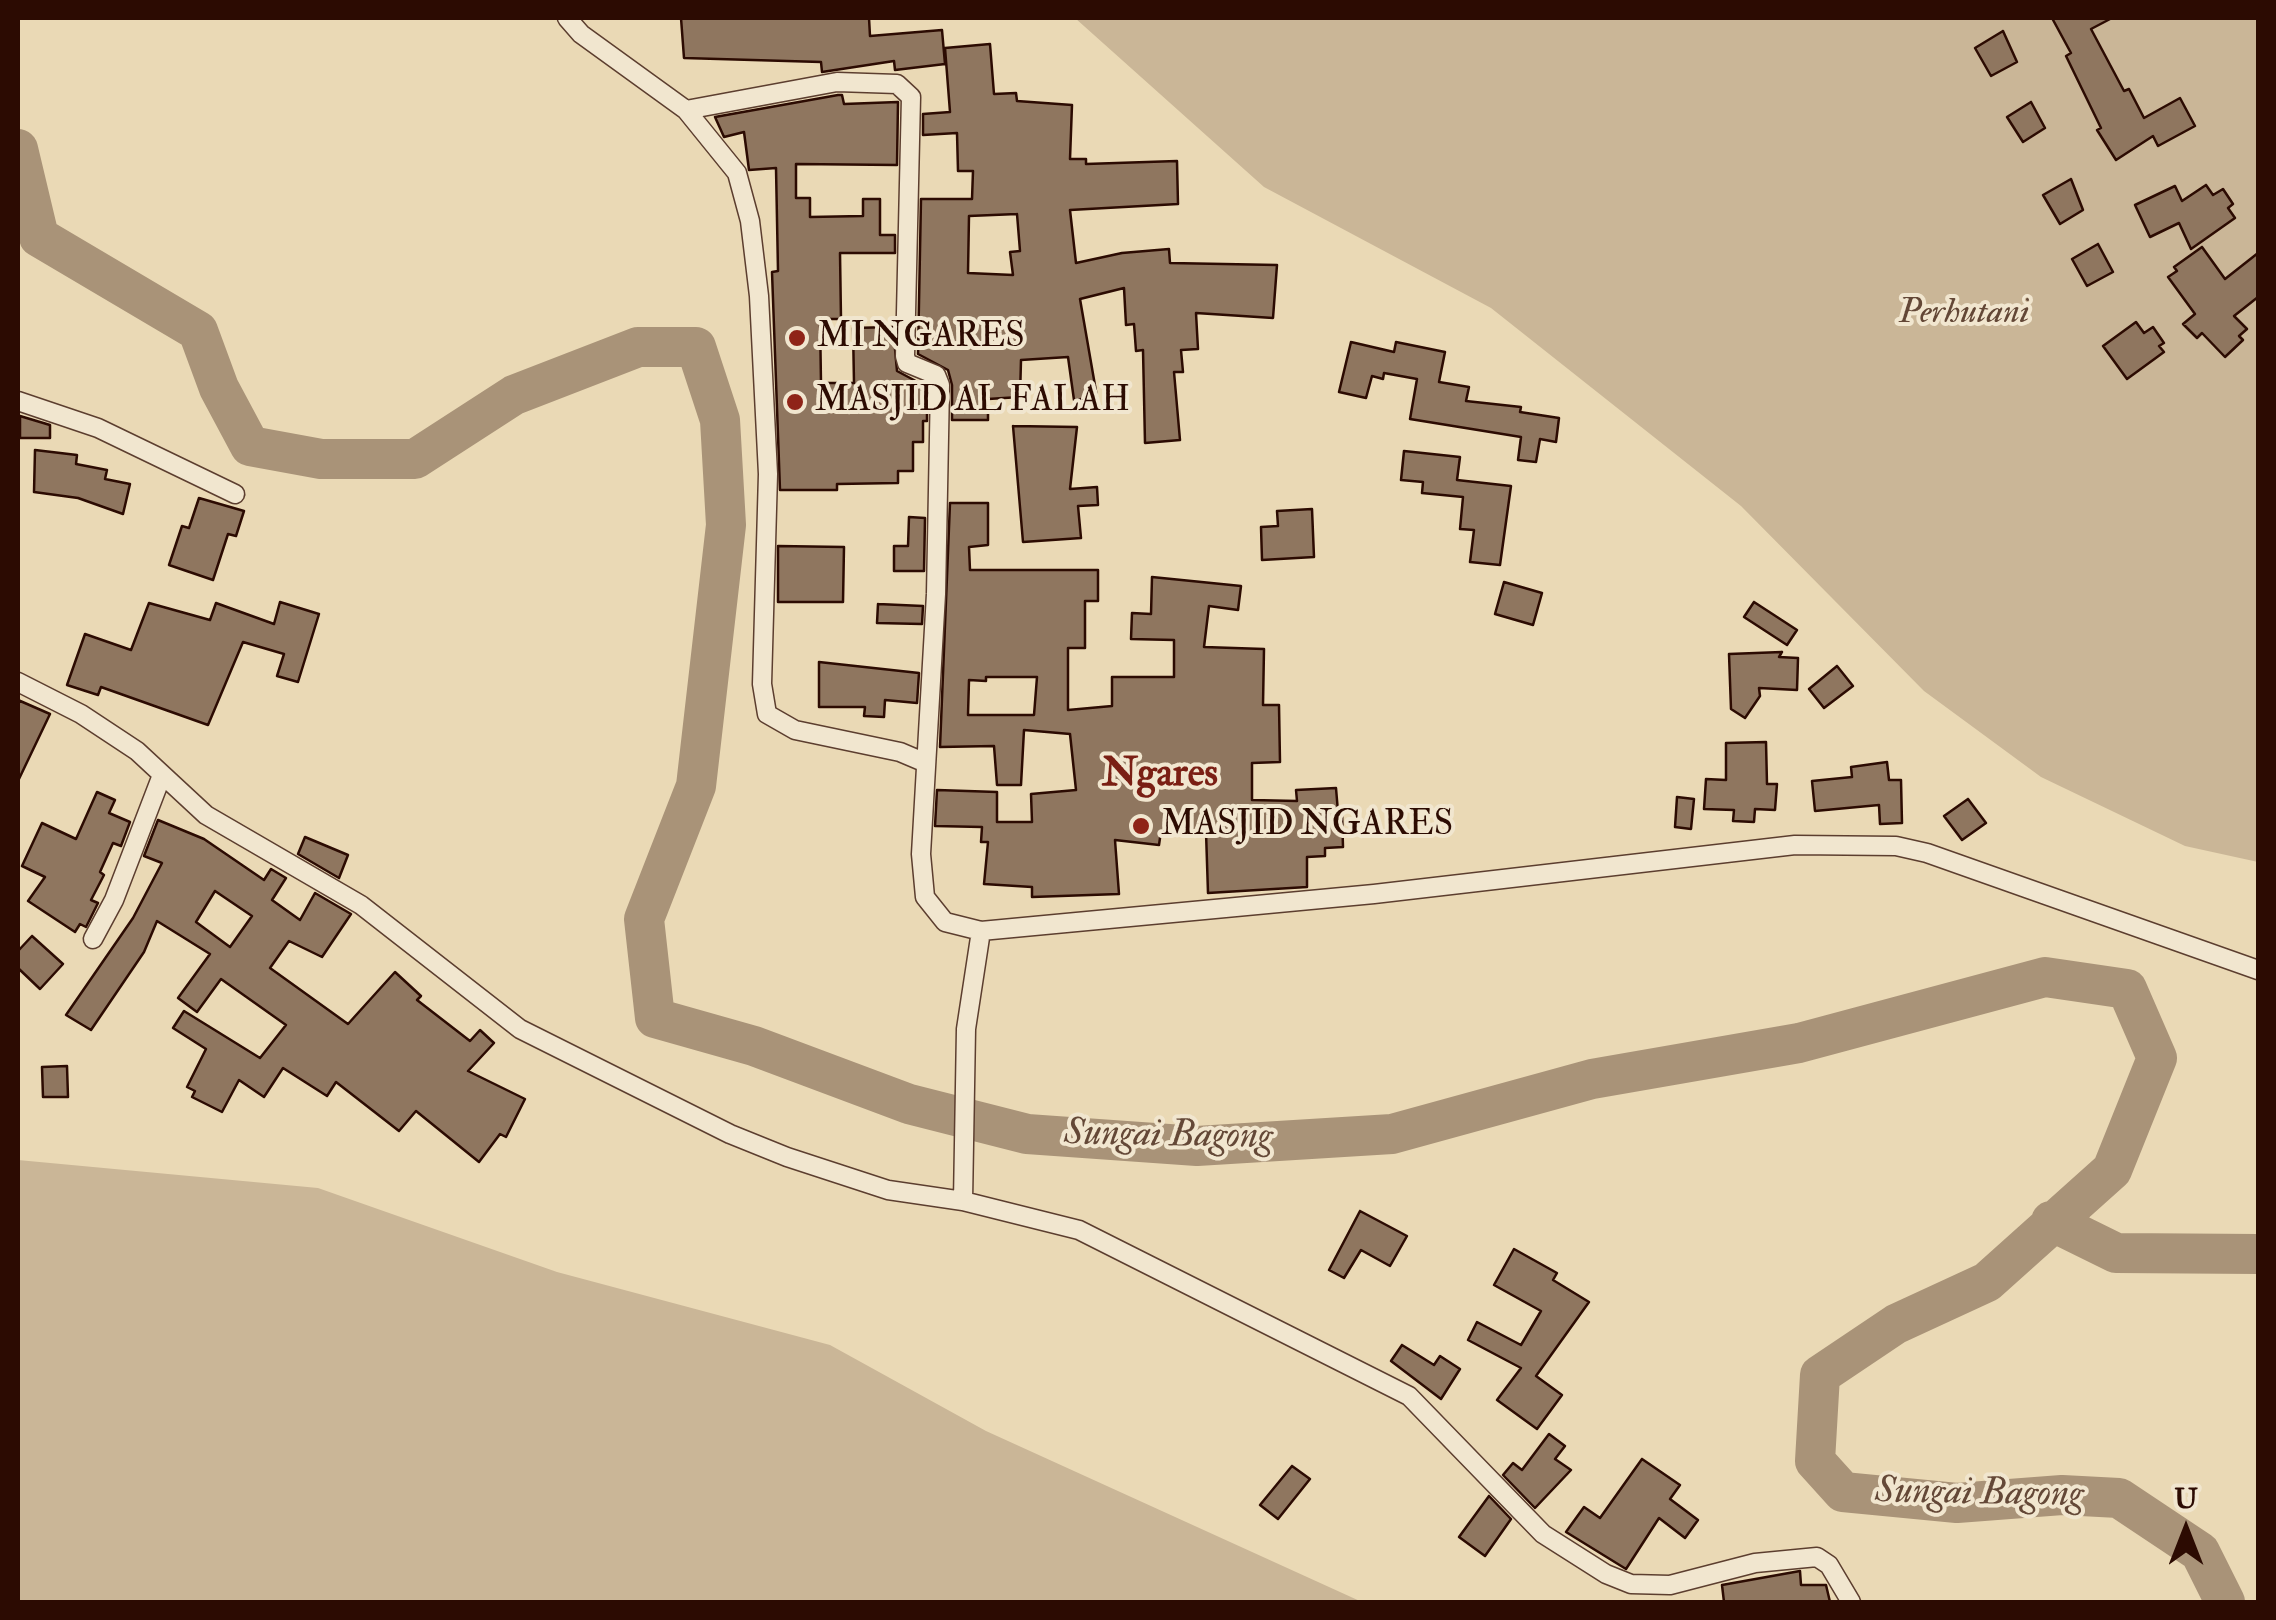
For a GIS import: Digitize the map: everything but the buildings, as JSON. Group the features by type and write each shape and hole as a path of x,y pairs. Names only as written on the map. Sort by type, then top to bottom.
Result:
{"street":[{"path":"567,18 581,34 686,110 736,173 750,221 768,474 762,684 767,714 795,730 900,752 926,763"},
{"path":"686,110 836,82 897,84 911,97 905,356 908,363 936,375 940,385 936,594 921,854 926,897 945,922 980,931 1393,892 1795,845 1896,846 1927,853 2258,970"},
{"path":"18,401 98,428 235,494"},
{"path":"18,682 81,714 137,752 206,816 361,905 520,1030 730,1134 787,1157 888,1190 963,1201 1079,1230 1409,1396 1543,1534 1606,1574 1631,1584 1670,1585 1755,1563 1816,1557 1830,1565 1851,1602"},
{"path":"93,939 114,900 162,775"},
{"path":"963,1201 966,1030 980,931"}],"green space":[{"name":"Perhutani","path":"1075,18 2258,18 2258,862 2185,846 2041,777 1924,691 1741,506 1491,308 1264,187"},
{"path":"18,1160 318,1188 557,1272 830,1345 986,1431 1362,1602 18,1602"}],"waterway":[{"name":"Sungai Bagong","path":"18,149 39,237 198,331 219,388 250,446 321,459 415,459 514,395 638,347 696,347 720,420 726,525 696,786 644,919 655,1018 754,1046 909,1104 1027,1134 1197,1146 1392,1134 1592,1079 1799,1043 2045,977 2127,989 2157,1058 2112,1170 1987,1282 1896,1324 1820,1375 1815,1461 1843,1492 1957,1503 2062,1495 2119,1498 2200,1552 2225,1602"},
{"path":"2051,1221 2116,1253 2258,1254"}],"place":[{"name":"MI NGARES","path":"797,338"},
{"name":"MASJID AL FALAH","path":"795,402"},
{"name":"MASJID NGARES","path":"1141,826"}],"district":[{"name":"Ngares","path":"1160,776"}]}
